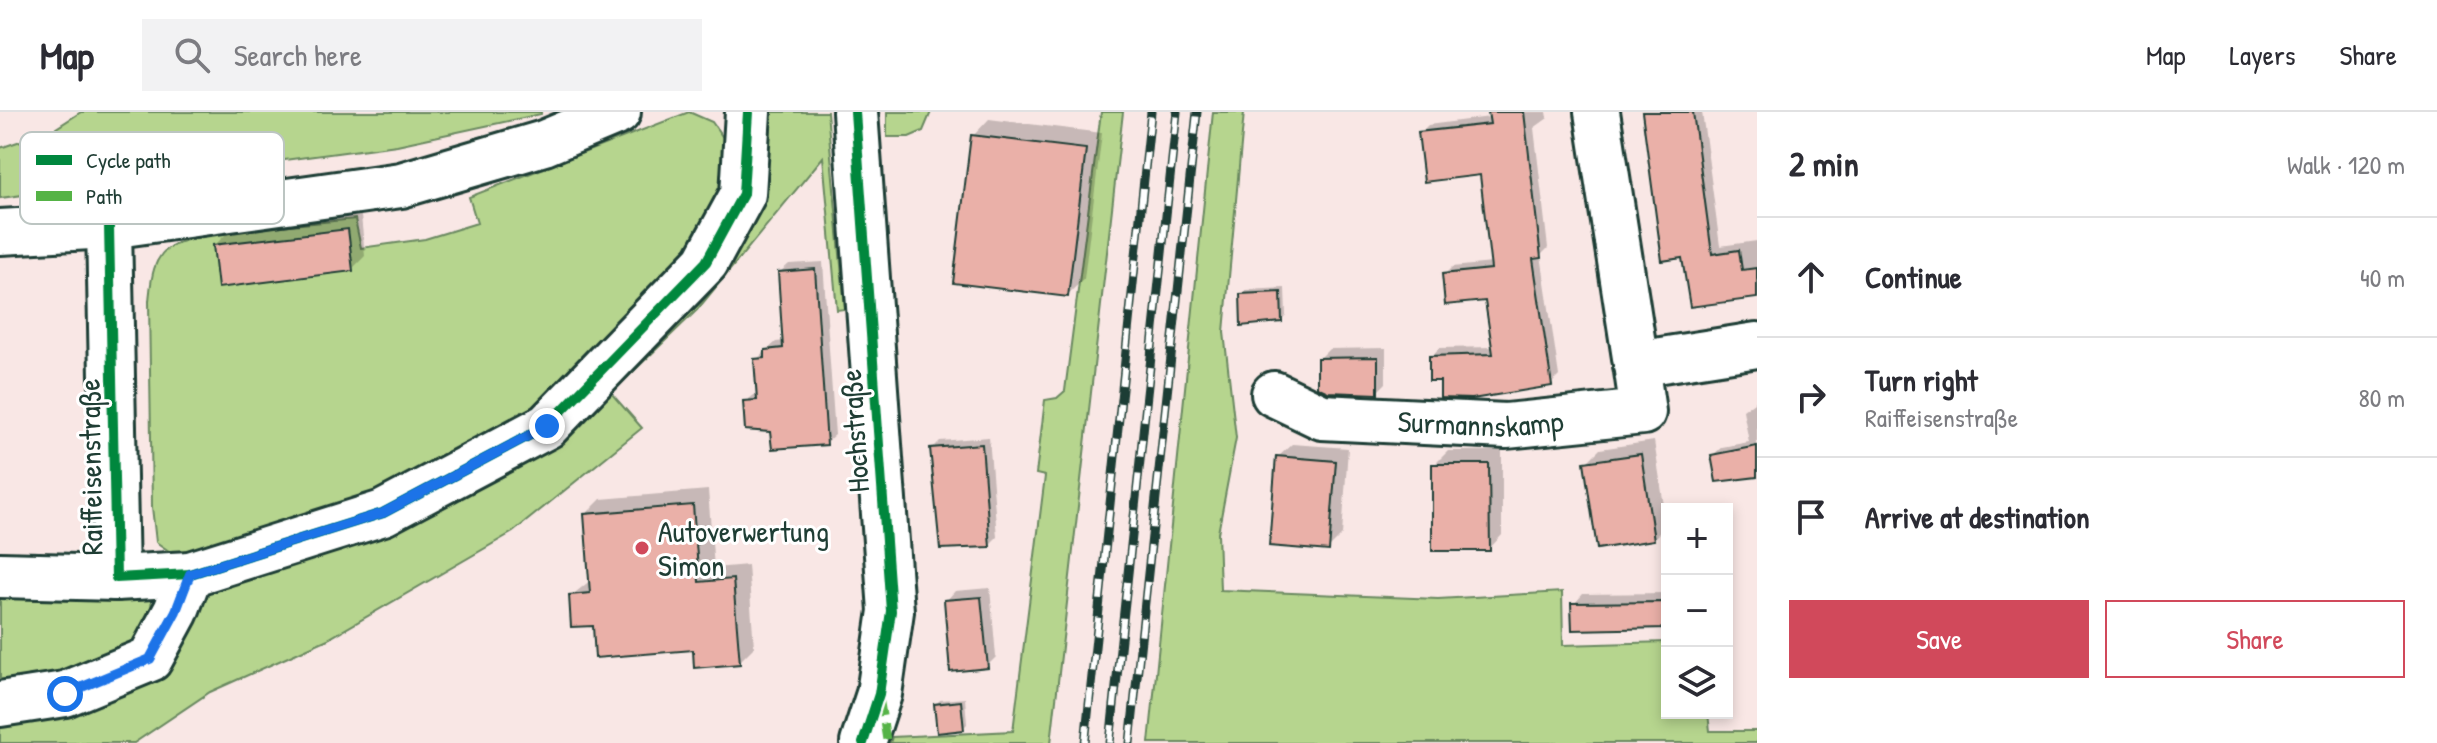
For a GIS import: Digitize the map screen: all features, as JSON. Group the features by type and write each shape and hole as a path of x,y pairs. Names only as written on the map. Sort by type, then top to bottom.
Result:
{"street":[{"path":"284,201 401,185 544,143 618,112"},
{"name":"Raiffeisenstraße","path":"109,226 116,578 190,574 383,513 547,426 706,262 743,194 748,112"},
{"name":"Hochstraße","path":"855,112 891,611 879,694 863,743"},
{"name":"Surmannskamp","path":"1274,394 1322,417 1522,425 1643,412 1597,112"},
{"path":"0,232 123,224"},
{"path":"1636,364 1757,345"},
{"path":"0,704 65,694 150,659 176,611 190,574"},
{"path":"0,575 116,578"}],"green space":[{"path":"81,112 541,112 397,145 284,160 284,132 47,132"},
{"path":"689,112 712,122 726,142 731,162 714,222 593,360 510,428 426,479 185,554 169,551 156,542 152,507 149,301 154,270 160,257 171,246 206,236 259,228 355,219 361,248 425,239 477,223 469,197"},
{"path":"760,112 827,112 845,309 837,310 823,157 697,310 611,393 642,428 513,532 328,639 210,692 134,743 0,743 0,714 117,689 205,581 348,546 709,280"},
{"path":"887,112 931,112 923,131 909,137 887,137"},
{"path":"1101,112 1123,112 1051,743 890,743 892,737 1013,731 1045,476 1036,474 1045,400 1057,398 1065,391"},
{"path":"1213,112 1244,112 1224,332 1236,438 1218,533 1220,590 1438,599 1562,592 1563,645 1661,642 1661,719 1709,719 1710,731 1757,731 1757,743 1149,743"},
{"path":"20,141 20,195 0,198 0,148"},
{"path":"149,587 151,612 141,632 124,649 74,672 0,690 0,590"}],"building":[{"path":"1488,112 1524,112 1541,258 1533,259 1552,386 1472,399 1440,398 1440,381 1429,381 1429,356 1493,354 1485,301 1445,305 1442,274 1491,269 1480,175 1424,182 1418,132 1490,124"},
{"path":"1642,112 1693,112 1712,254 1739,250 1742,270 1757,268 1757,298 1690,307 1682,258 1662,261"},
{"path":"971,135 1086,149 1068,297 953,283"},
{"path":"348,229 353,271 218,288 213,245"},
{"path":"815,269 827,445 772,449 770,432 745,430 743,401 757,400 754,359 765,358 765,350 783,348 778,272"},
{"path":"1281,292 1282,322 1241,326 1240,294"},
{"path":"1378,357 1378,394 1328,392 1317,387 1317,358"},
{"path":"982,444 990,547 940,549 930,448"},
{"path":"1757,446 1757,477 1716,482 1711,455"},
{"path":"1641,454 1654,540 1597,549 1584,462"},
{"path":"1276,456 1336,461 1329,551 1269,546"},
{"path":"1432,464 1489,464 1490,551 1432,551"},
{"name":"Autoverwertung Simon","path":"693,505 699,582 733,579 740,664 694,668 693,650 595,658 593,626 571,627 569,595 590,593 584,514"},
{"path":"981,597 988,668 950,672 944,600"},
{"path":"1661,602 1661,628 1572,630 1571,603"},
{"path":"961,701 964,730 937,733 934,704"}],"railway":[{"path":"1085,743 1151,112"},
{"path":"1110,743 1177,112"},
{"path":"1130,743 1197,112"}],"marked path":[{"path":"880,700 887,743"}],"cycle path":[{"path":"109,226 116,578 190,574 383,513 547,426 706,262 743,194 748,112"},
{"path":"855,112 891,611 879,694 863,743"}],"place":[{"name":"Autoverwertung Simon","path":"642,548"}],"route":[{"path":"65,694 150,659 176,611 190,574 383,513 547,426"}]}
